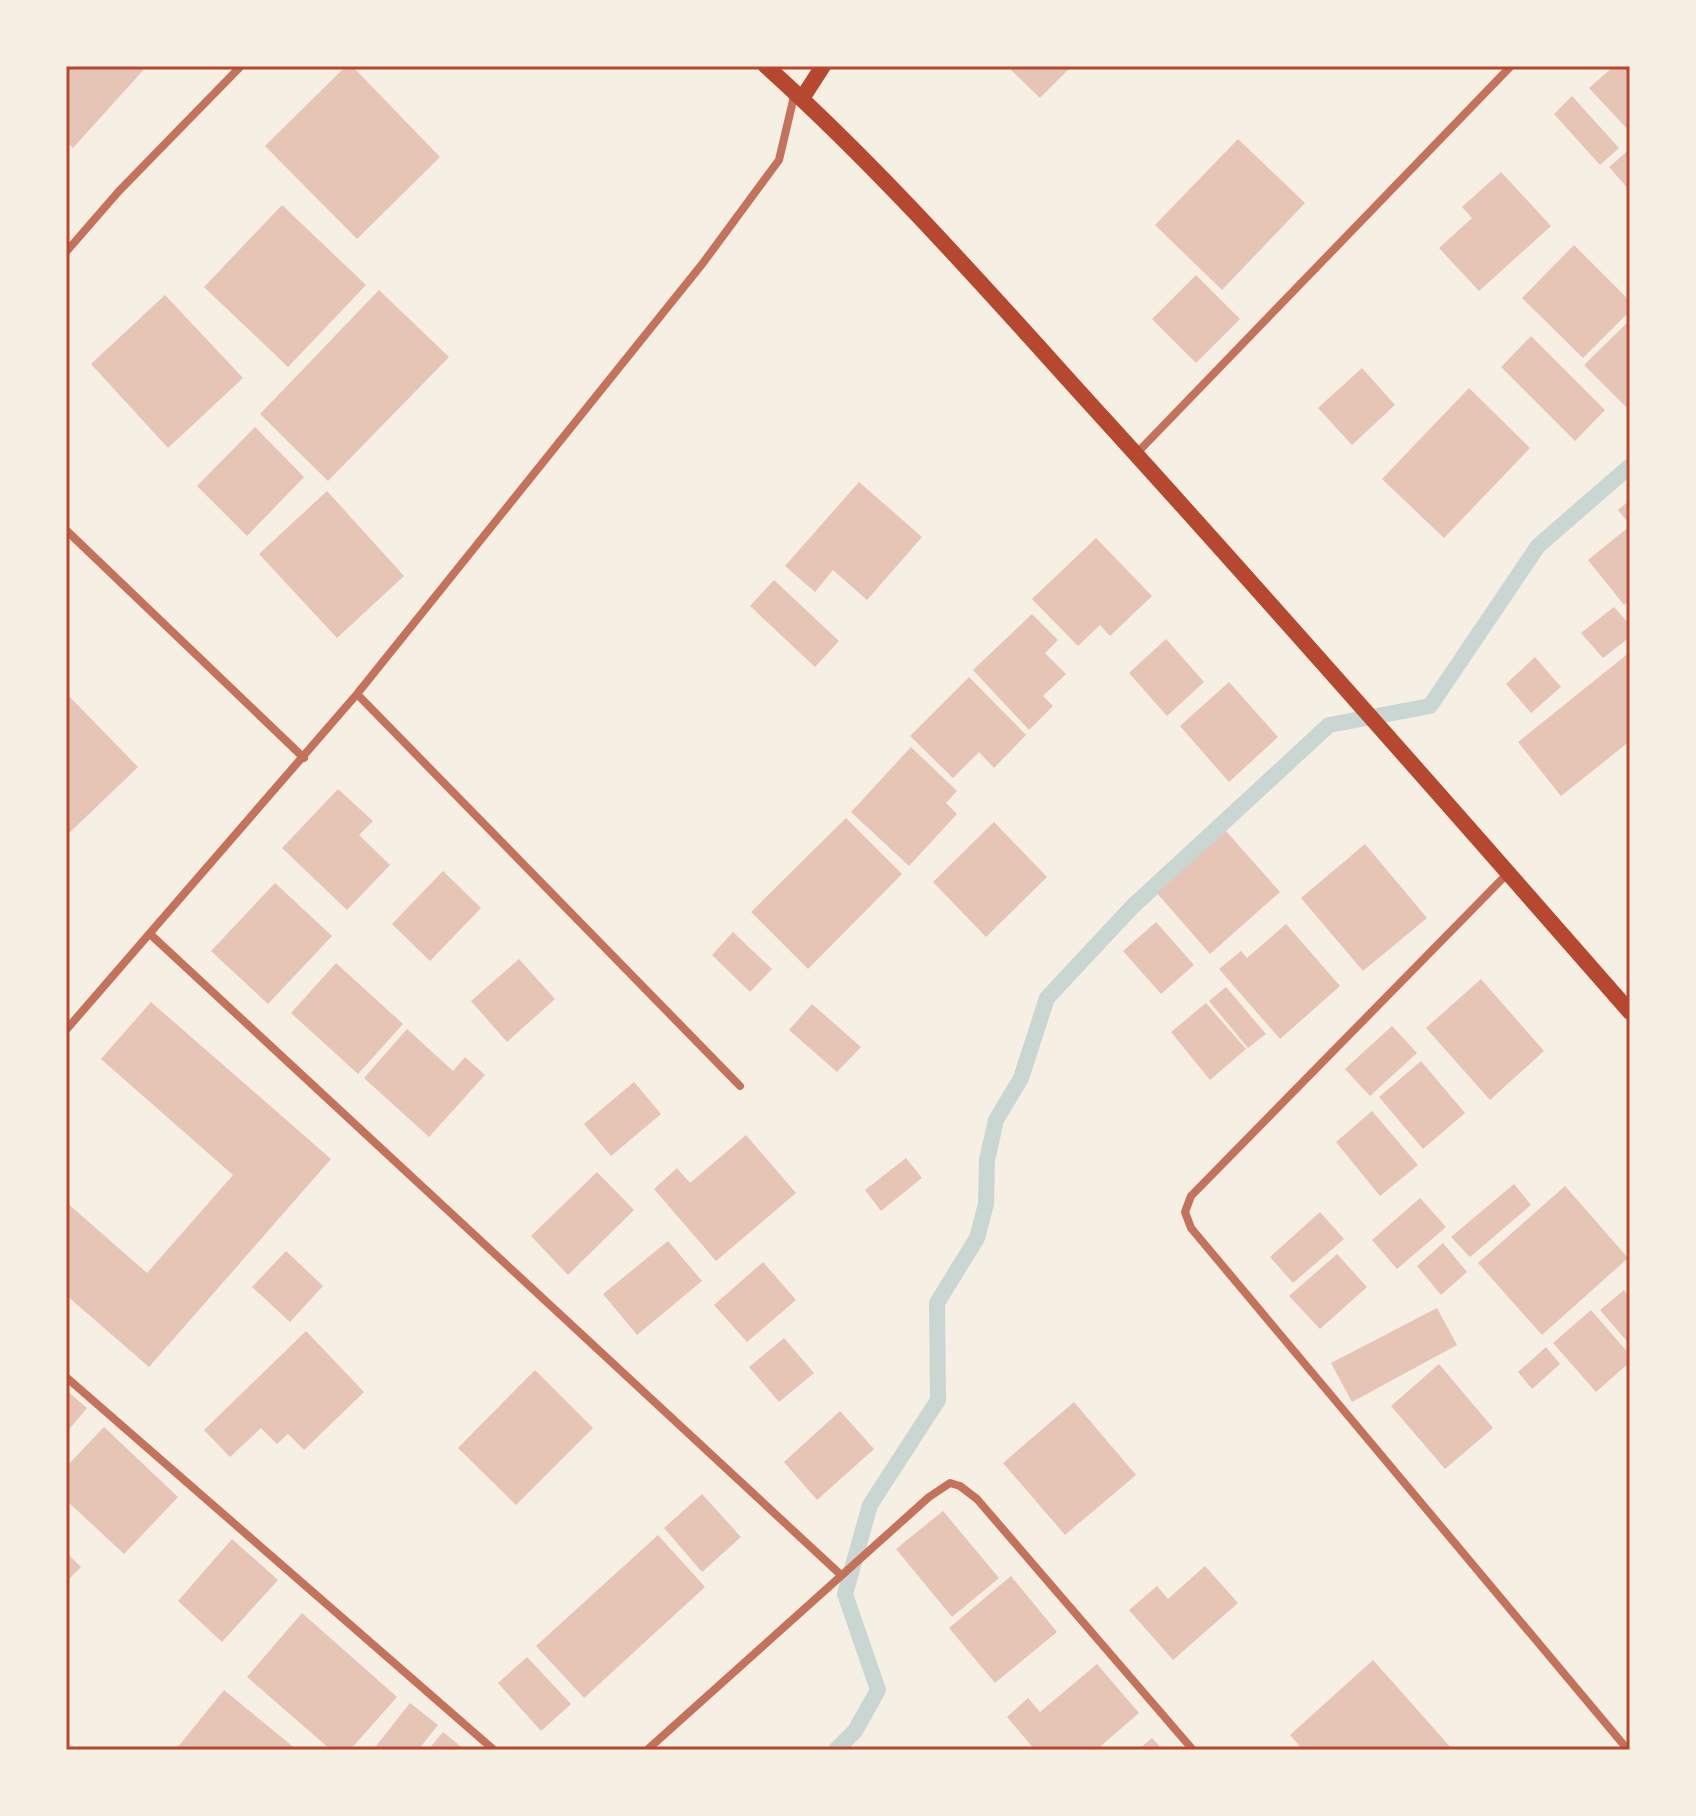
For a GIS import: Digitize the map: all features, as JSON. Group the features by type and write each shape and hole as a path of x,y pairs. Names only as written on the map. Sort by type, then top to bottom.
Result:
{"main road":[{"path":"766,66 799,95 953,252 1630,1012"},
{"path":"799,95 823,66"}],"street":[{"path":"66,252 119,191 241,66"},
{"path":"1136,454 1511,66"},
{"path":"66,1030 304,758 703,263 779,160 799,95"},
{"path":"66,530 304,758"},
{"path":"357,694 740,1086"},
{"path":"1508,873 1191,1196 1185,1212 1191,1228 1626,1748"},
{"path":"150,934 841,1575"},
{"path":"66,1377 494,1750"},
{"path":"647,1750 929,1497 950,1483 960,1486 977,1499 1193,1750"}],"building":[{"path":"73,66 147,66 73,148 66,141 66,74"},
{"path":"346,66 352,66 440,157 357,239 265,146"},
{"path":"1007,66 1072,66 1040,98"},
{"path":"1614,66 1630,66 1630,132 1589,88"},
{"path":"1572,96 1619,148 1600,165 1554,114"},
{"path":"1238,139 1305,203 1222,290 1155,225"},
{"path":"1630,149 1630,191 1609,167"},
{"path":"1501,172 1551,226 1479,291 1439,248 1472,218 1462,207"},
{"path":"282,205 366,285 288,367 204,287"},
{"path":"1574,245 1630,301 1630,311 1583,358 1522,298"},
{"path":"1196,275 1240,319 1196,363 1152,319"},
{"path":"379,290 449,357 328,481 260,414"},
{"path":"165,295 243,378 168,448 91,364"},
{"path":"1630,320 1630,411 1584,365"},
{"path":"1531,336 1605,410 1575,441 1501,367"},
{"path":"1362,368 1395,405 1352,445 1318,408"},
{"path":"1469,388 1530,448 1444,538 1382,479"},
{"path":"255,427 304,477 247,536 197,486"},
{"path":"859,482 922,537 867,600 833,570 815,592 785,566"},
{"path":"327,491 404,576 337,638 259,554"},
{"path":"1630,500 1630,525 1618,510"},
{"path":"1630,526 1630,600 1624,605 1588,560"},
{"path":"1096,538 1152,596 1110,636 1100,625 1078,646 1032,599"},
{"path":"774,580 839,641 815,667 750,606"},
{"path":"1614,607 1630,625 1630,637 1603,658 1581,633"},
{"path":"1032,614 1058,640 1045,653 1066,674 1043,696 1053,706 1029,730 973,670"},
{"path":"1166,639 1204,682 1167,716 1129,673"},
{"path":"1630,652 1630,741 1561,796 1518,742"},
{"path":"1535,657 1561,687 1531,713 1506,684"},
{"path":"969,677 1026,735 994,768 979,752 953,778 910,736"},
{"path":"1229,682 1278,737 1229,782 1180,726"},
{"path":"66,693 138,767 66,836"},
{"path":"911,747 957,791 946,803 957,814 909,866 851,812"},
{"path":"338,789 373,821 359,835 390,865 347,910 282,848"},
{"path":"846,818 902,874 808,969 751,912"},
{"path":"994,822 1047,877 986,937 933,882"},
{"path":"1226,831 1280,892 1210,954 1157,893"},
{"path":"1365,844 1427,918 1363,971 1301,898"},
{"path":"443,871 481,908 430,961 392,924"},
{"path":"275,883 332,936 268,1004 211,951"},
{"path":"1156,922 1194,965 1161,994 1123,951"},
{"path":"1286,924 1340,986 1280,1039 1219,969 1241,951 1247,958"},
{"path":"733,932 772,969 750,992 712,955"},
{"path":"519,959 555,999 507,1042 471,1001"},
{"path":"336,963 403,1024 358,1074 291,1013"},
{"path":"1481,979 1544,1051 1490,1100 1426,1028"},
{"path":"1226,987 1266,1034 1248,1048 1209,1001"},
{"path":"151,1002 331,1159 149,1367 66,1295 66,1202 147,1273 233,1175 101,1059"},
{"path":"1206,1003 1246,1049 1210,1080 1171,1032"},
{"path":"812,1004 861,1047 837,1072 789,1030"},
{"path":"1392,1026 1417,1053 1370,1096 1345,1069"},
{"path":"407,1029 453,1071 465,1057 485,1075 429,1137 364,1078"},
{"path":"1421,1061 1465,1113 1423,1149 1379,1097"},
{"path":"634,1082 661,1114 611,1156 584,1124"},
{"path":"1372,1111 1418,1165 1380,1196 1336,1142"},
{"path":"746,1135 796,1193 716,1261 654,1189 677,1168 690,1183"},
{"path":"906,1158 922,1178 881,1211 865,1190"},
{"path":"597,1172 634,1210 568,1275 531,1236"},
{"path":"1514,1184 1531,1205 1470,1257 1451,1237"},
{"path":"1565,1186 1628,1258 1542,1335 1478,1263"},
{"path":"1420,1198 1446,1227 1397,1269 1372,1240"},
{"path":"1320,1212 1344,1239 1293,1283 1270,1257"},
{"path":"668,1241 702,1281 637,1335 603,1294"},
{"path":"1443,1243 1467,1272 1441,1295 1417,1266"},
{"path":"286,1251 323,1286 290,1322 252,1287"},
{"path":"1337,1254 1367,1287 1320,1329 1289,1296"},
{"path":"763,1262 796,1300 747,1342 714,1305"},
{"path":"1624,1290 1630,1298 1630,1345 1600,1310"},
{"path":"1437,1308 1457,1345 1352,1402 1331,1363"},
{"path":"1591,1310 1630,1355 1630,1362 1596,1392 1553,1343"},
{"path":"306,1331 364,1392 304,1450 288,1434 277,1444 261,1428 230,1457 204,1430"},
{"path":"784,1338 814,1373 779,1402 749,1367"},
{"path":"1546,1347 1560,1364 1532,1389 1518,1372"},
{"path":"1439,1364 1493,1428 1445,1469 1391,1406"},
{"path":"535,1370 593,1428 516,1505 458,1448"},
{"path":"66,1390 87,1408 66,1433"},
{"path":"1074,1402 1136,1475 1065,1535 1003,1463"},
{"path":"840,1411 874,1449 817,1500 784,1462"},
{"path":"104,1427 178,1497 124,1554 66,1500 66,1467"},
{"path":"702,1494 741,1537 702,1572 664,1528"},
{"path":"943,1511 999,1578 952,1617 896,1549"},
{"path":"658,1535 705,1587 584,1698 536,1646"},
{"path":"232,1539 278,1580 222,1642 178,1601"},
{"path":"66,1552 81,1567 66,1582"},
{"path":"1205,1566 1238,1603 1173,1660 1129,1610 1157,1586 1168,1599"},
{"path":"1011,1576 1057,1632 995,1683 949,1628"},
{"path":"302,1613 397,1697 350,1750 331,1750 247,1677"},
{"path":"527,1657 571,1704 541,1731 498,1683"},
{"path":"1373,1660 1453,1750 1303,1750 1290,1735"},
{"path":"1097,1664 1139,1713 1096,1750 1035,1750 1007,1717 1028,1698 1040,1712"},
{"path":"224,1690 297,1750 179,1750 177,1748"},
{"path":"410,1703 438,1725 418,1750 373,1750"},
{"path":"443,1732 465,1750 428,1750"},
{"path":"1152,1738 1163,1750 1138,1750"}],"waterway":[{"path":"836,1750 855,1731 878,1690 845,1594 870,1505 938,1400 937,1303 977,1238 986,1204 987,1160 996,1120 1021,1078 1047,998 1132,907 1329,725 1430,706 1538,546 1630,466"}]}
